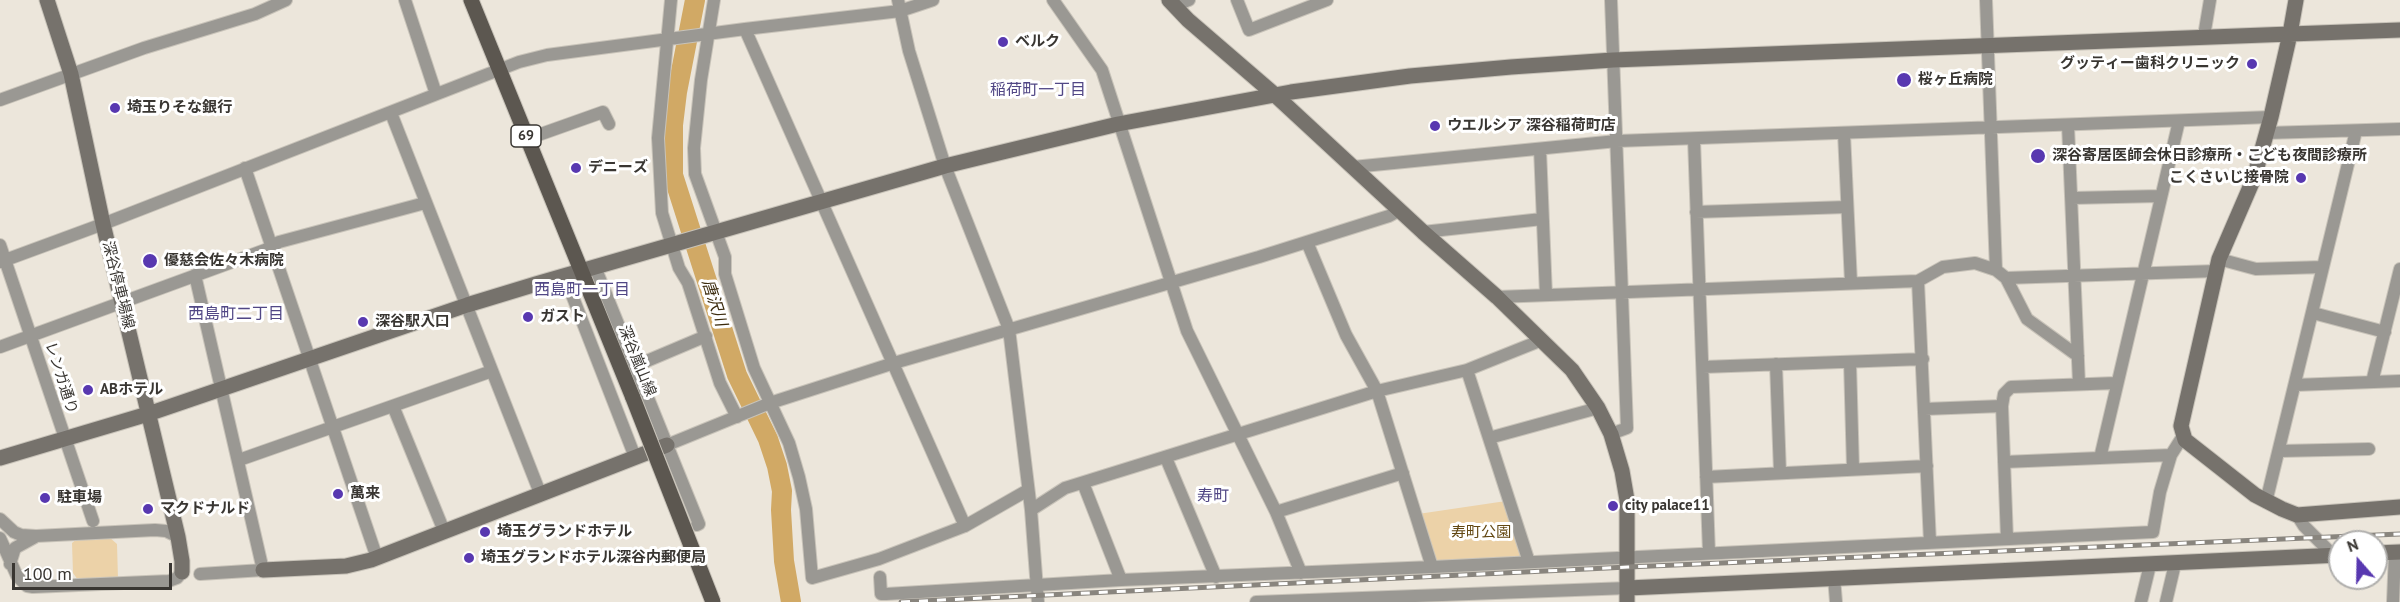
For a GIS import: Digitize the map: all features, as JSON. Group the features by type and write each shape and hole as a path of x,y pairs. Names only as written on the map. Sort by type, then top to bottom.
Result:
{"main road":[{"name":"深谷嵐山線","path":"471,0 527,139 588,269 633,398 713,602"}],"street":[{"name":"深谷停車場線","path":"47,0 71,74 103,224 178,537 183,561 182,572"},
{"path":"0,100 144,48 255,14 286,0"},
{"path":"405,0 436,94"},
{"path":"671,0 658,162 662,213 679,268 688,283 706,336 722,390 739,416"},
{"path":"714,0 707,34 694,148 698,184 725,257 725,274 754,368 768,404 789,443 799,477 806,508 812,578 879,559 965,526 1028,490"},
{"path":"3,261 391,112 498,68 547,55 669,40 933,0"},
{"path":"1053,0 1102,70 1170,282 1195,351 1276,512 1301,573"},
{"path":"1237,0 1249,30 1327,0"},
{"path":"1611,0 1627,428 1611,434"},
{"path":"1986,0 1991,127 2001,274 2027,319 2078,356"},
{"path":"2204,36 2210,0"},
{"path":"880,578 881,594 886,594 1121,580 2153,532 2160,492 2171,455 2183,436 2181,418 2218,265 2254,178 2271,117 2296,0"},
{"path":"1177,2 1188,21 1275,95 1497,297 1572,370 1598,408 1611,434 1622,471 1627,500 1628,595"},
{"path":"899,5 911,60 945,166 1009,329 1031,510 1038,602"},
{"path":"745,28 965,526"},
{"path":"0,458 222,390 466,305 821,201 945,166 1118,124 1275,95 1422,75 1613,60 2400,30"},
{"path":"391,112 540,493"},
{"path":"527,139 603,112 609,124"},
{"path":"1353,166 1617,141 2271,117"},
{"path":"2100,458 2179,121"},
{"path":"2068,125 2079,384"},
{"path":"2266,133 2400,129"},
{"path":"2266,502 2356,131"},
{"path":"1844,133 1851,283"},
{"path":"1694,139 1709,553"},
{"path":"1540,149 1546,296"},
{"path":"245,168 377,558"},
{"path":"2072,198 2160,196"},
{"path":"0,347 279,242 425,203"},
{"path":"1696,212 1847,207"},
{"path":"200,574 346,566 377,558 768,404 894,363 1259,257 1389,216 1400,210"},
{"path":"1423,232 1542,219"},
{"path":"1307,242 1346,335 1377,391 1432,567"},
{"name":"レンガ通り","path":"0,244 3,261 32,335 93,521"},
{"path":"1497,297 1918,281 1943,267 1960,263 1975,263 2001,274 2075,276 2218,265 2256,268 2323,267"},
{"path":"588,269 635,366 699,524 697,525"},
{"path":"2372,382 2400,269"},
{"path":"195,275 263,570"},
{"path":"1918,281 1930,543"},
{"path":"572,295 635,457"},
{"path":"2313,313 2385,332"},
{"path":"635,366 706,336"},
{"path":"1031,510 1065,488 1377,391 1467,370 1542,340"},
{"path":"1702,367 1923,359"},
{"path":"1850,362 1853,469"},
{"path":"1776,364 1780,473"},
{"path":"1467,370 1529,562"},
{"path":"239,460 492,371"},
{"path":"2295,385 2400,381"},
{"path":"2007,539 2002,406 2004,394 2011,387 2116,383"},
{"path":"393,406 444,531"},
{"path":"1925,409 2002,406"},
{"path":"1489,438 1598,408"},
{"path":"2183,436 2266,502 2297,515 2400,507"},
{"path":"2280,450 2369,449"},
{"path":"2004,462 2171,455"},
{"path":"1166,458 1216,577"},
{"path":"1706,477 1927,466"},
{"path":"1276,512 1403,473"},
{"path":"1083,483 1121,580"},
{"path":"155,530 165,518 169,499"},
{"path":"2297,515 2304,526 2328,548"},
{"path":"0,519 17,534 36,536 155,530 166,531 178,537"},
{"path":"10,564 15,548 36,536"},
{"path":"0,538 10,564 22,582 33,587 169,581 177,578 182,572"},
{"path":"2393,602 2398,552"},
{"path":"1256,602 1628,595 1834,577 2328,556"},
{"path":"2166,602 2175,564"},
{"path":"2141,602 2150,565"},
{"path":"1834,577 1836,602"}],"green space":[{"name":"寿町公園","path":"1506,501 1525,559 1435,564 1418,514"},
{"path":"109,537 117,544 118,579 78,580 73,573 72,543 77,539"}],"waterway":[{"name":"唐沢川","path":"695,0 677,92 673,125 673,175 737,375 768,439 777,466 782,491 784,561 791,602"}],"railway":[{"path":"901,602 1628,567 2400,534"}],"place":[{"name":"ベルク","path":"1003,42"},
{"name":"グッティー歯科クリニック","path":"2252,64"},
{"name":"桜ヶ丘病院","path":"1904,80"},
{"name":"埼玉りそな銀行","path":"115,108"},
{"name":"ウエルシア 深谷稲荷町店","path":"1435,126"},
{"name":"深谷寄居医師会休日診療所・こども夜間診療所","path":"2038,156"},
{"name":"デニーズ","path":"576,168"},
{"name":"こくさいじ接骨院","path":"2301,178"},
{"name":"優慈会佐々木病院","path":"150,261"},
{"name":"ガスト","path":"528,317"},
{"name":"深谷駅入口","path":"363,322"},
{"name":"ABホテル","path":"88,390"},
{"name":"萬来","path":"338,494"},
{"name":"駐車場","path":"45,498"},
{"name":"city palace11","path":"1613,506"},
{"name":"マクドナルド","path":"148,509"},
{"name":"埼玉グランドホテル","path":"485,532"},
{"name":"埼玉グランドホテル深谷内郵便局","path":"469,558"}],"district":[{"name":"稲荷町一丁目","path":"1038,90"},
{"name":"西島町一丁目","path":"582,290"},
{"name":"西島町二丁目","path":"236,314"},
{"name":"寿町","path":"1213,496"}]}
